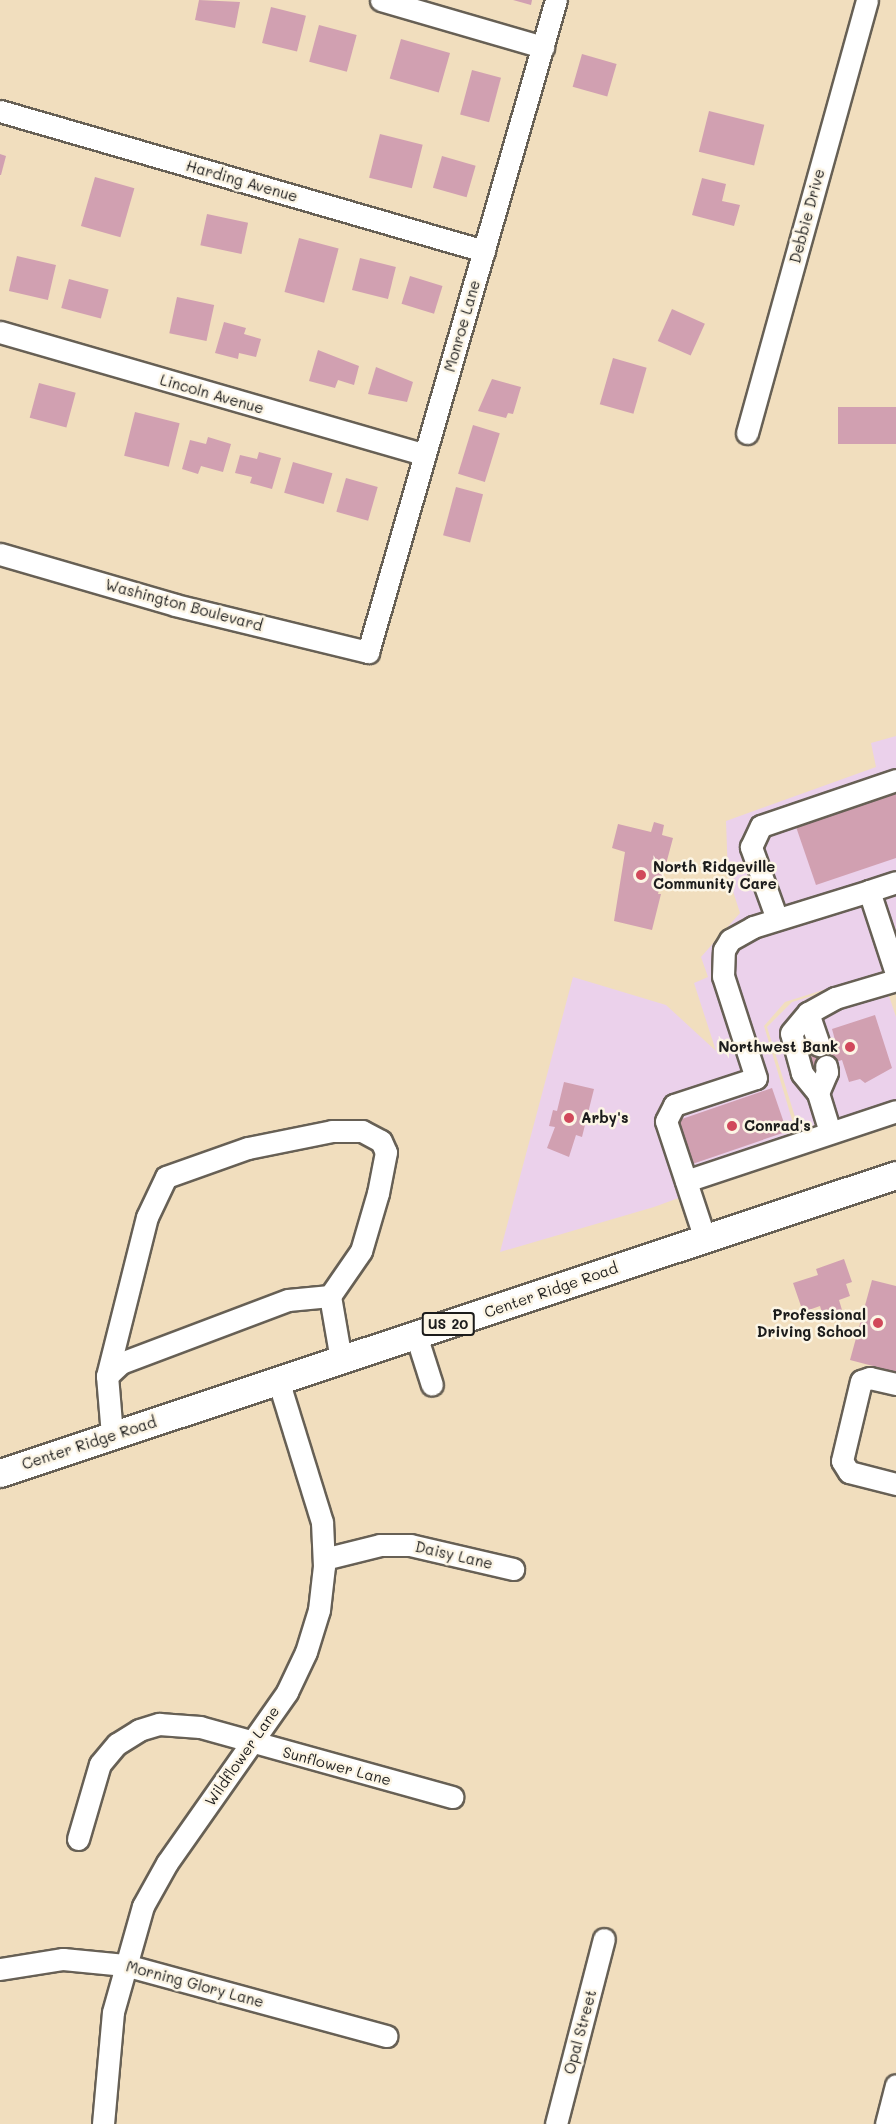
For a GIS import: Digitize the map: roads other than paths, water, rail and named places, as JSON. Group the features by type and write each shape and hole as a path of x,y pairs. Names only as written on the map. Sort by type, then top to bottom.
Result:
{"main road":[{"name":"Center Ridge Road","path":"0,1473 896,1175"}],"street":[{"path":"381,0 543,47"},
{"name":"Monroe Lane","path":"368,652 556,0"},
{"name":"Debbie Drive","path":"747,433 867,0"},
{"name":"Harding Avenue","path":"0,111 484,251"},
{"name":"Lincoln Avenue","path":"0,332 425,455"},
{"name":"Washington Boulevard","path":"0,554 175,605 368,652"},
{"path":"777,920 751,847 761,826 896,780"},
{"path":"705,1239 666,1121 674,1105 756,1078 723,976 724,950 740,932 896,882"},
{"path":"869,891 896,973"},
{"path":"830,1132 818,1093 802,1073 791,1034 808,1013 835,998 896,980"},
{"path":"808,1013 819,1046"},
{"path":"818,1093 827,1072 826,1065"},
{"path":"686,1181 896,1111"},
{"path":"112,1435 107,1376 147,1216 166,1177 248,1148 332,1131 362,1131 381,1141 386,1152 361,1251 330,1296 341,1360"},
{"path":"107,1376 121,1363 202,1329 288,1300 330,1296"},
{"path":"416,1335 432,1385"},
{"path":"895,1479 849,1472 842,1461 861,1381 870,1378 896,1384"},
{"name":"Wildflower Lane","path":"103,2124 112,2012 143,1906 158,1877 287,1692 306,1652 319,1610 324,1559 322,1522 311,1479 278,1380"},
{"name":"Daisy Lane","path":"324,1559 381,1545 410,1545 513,1569"},
{"name":"Sunflower Lane","path":"78,1839 100,1764 117,1744 139,1730 179,1723 452,1797"},
{"name":"Opal Street","path":"555,2124 604,1939"},
{"name":"Morning Glory Lane","path":"0,1969 63,1959 125,1965 387,2036"},
{"path":"886,2124 896,2085"}],"place":[{"name":"North Ridgeville Community Care","path":"641,875"},
{"name":"Northwest Bank","path":"850,1047"},
{"name":"Arby's","path":"569,1118"},
{"name":"Conrad's","path":"732,1126"},
{"name":"Professional Driving School","path":"878,1323"}]}
